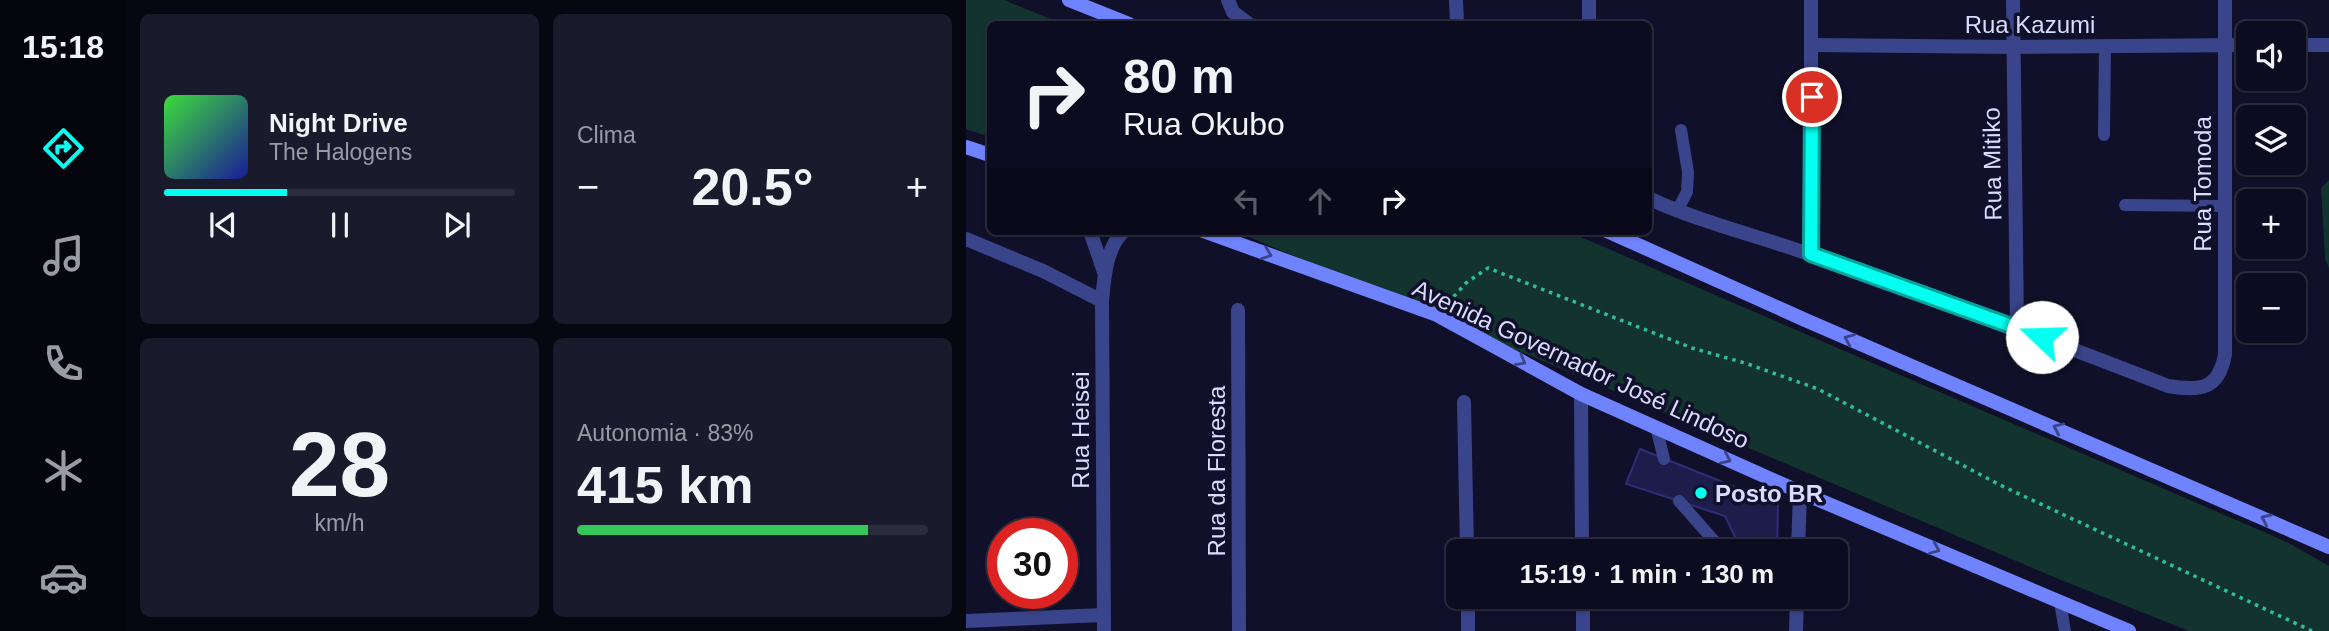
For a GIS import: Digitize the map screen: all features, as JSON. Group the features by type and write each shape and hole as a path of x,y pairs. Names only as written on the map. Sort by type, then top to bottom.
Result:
{"main road":[{"path":"1069,0 1122,21"},
{"path":"966,147 987,154"},
{"name":"Avenida Governador José Lindoso","path":"1214,235 1437,315 1581,394 1800,492 2129,631"},
{"path":"1629,235 1803,319 2329,547"}],"street":[{"path":"1228,0 1233,12 1245,21"},
{"path":"1456,0 1457,21"},
{"path":"1589,0 1589,21"},
{"path":"1811,0 1811,254"},
{"name":"Rua Mitiko","path":"2013,0 2017,327"},
{"name":"Rua Tomoda","path":"2017,327 2168,386 2191,390 2203,388 2214,381 2222,368 2225,354 2225,0"},
{"name":"Rua Kazumi","path":"1812,45 2236,45"},
{"path":"2306,45 2329,45"},
{"path":"1652,201 2017,327"},
{"name":"Rua Heisei","path":"1091,235 1104,272"},
{"name":"Rua Heisei","path":"1104,631 1102,301 1104,272 1120,235"},
{"path":"966,239 1043,271 1102,301"},
{"name":"Rua da Floresta","path":"1238,310 1239,631"},
{"path":"1581,394 1582,539"},
{"path":"1464,402 1467,539"},
{"path":"1798,539 1800,492"},
{"path":"1468,609 1468,631"},
{"path":"1583,609 1583,631"},
{"path":"1796,631 1797,609"},
{"path":"966,621 1103,615"}],"lane":[{"path":"2104,135 2105,47"},
{"path":"1677,211 1687,192 1689,172 1681,130"},
{"path":"2125,205 2225,206"},
{"path":"1656,427 1664,459"},
{"path":"1679,501 1712,539"},
{"path":"2060,602 2065,631"}],"path":[{"path":"1437,315 1466,283 1488,268 1692,348 1745,363 1818,389 2000,485 2312,631"}],"green space":[{"path":"966,0 1004,0 1056,21 987,21 987,136 966,129"},
{"path":"2329,180 2329,268 2325,259 2321,188"},
{"path":"1244,235 1576,235 2287,542 2329,566 2329,631 2189,631 2066,582"}],"building":[{"name":"Posto BR","path":"1640,449 1778,504 1777,539 1736,539 1725,516 1626,484"}],"place":[{"name":"Posto BR","path":"1701,493"}],"route":[{"path":"1812,97 1811,254 2042,337"}]}
